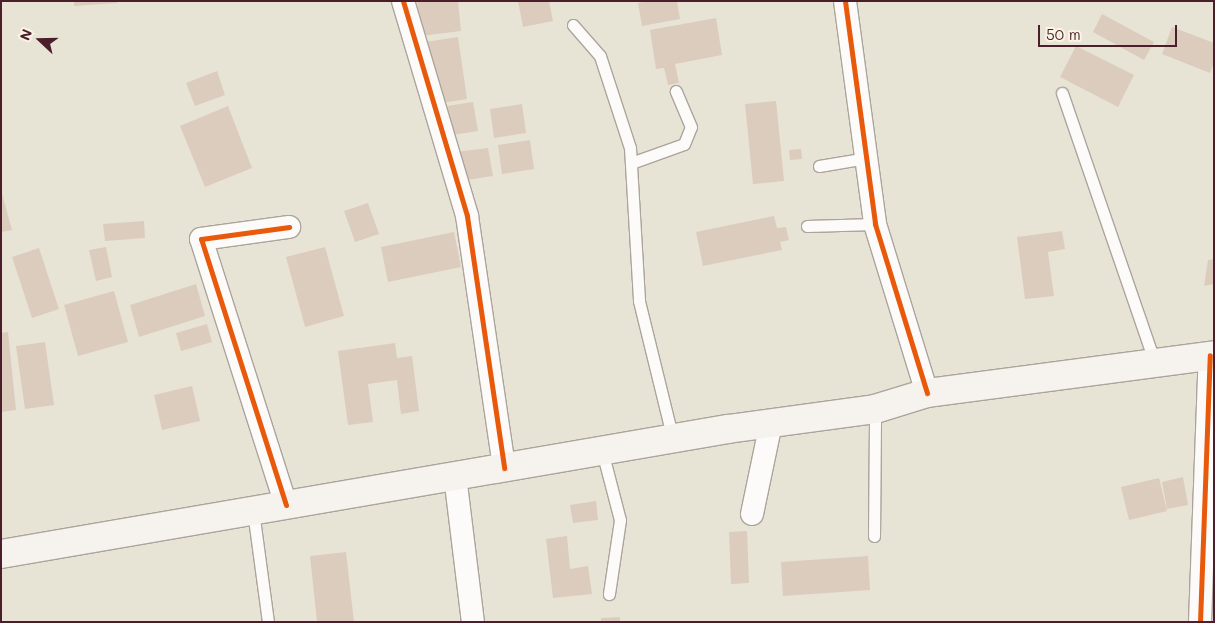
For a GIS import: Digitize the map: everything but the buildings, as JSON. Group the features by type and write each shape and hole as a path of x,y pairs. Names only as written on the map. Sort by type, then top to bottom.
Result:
{"main road":[{"path":"1,554 673,438 874,409 927,393 1156,364 1212,355"}],"street":[{"path":"403,1 467,216 504,468"},
{"path":"845,1 875,224 927,393"},
{"path":"286,505 201,239 288,227"},
{"path":"1205,621 1212,355"},
{"path":"752,514 771,423"},
{"path":"455,476 473,622"}],"lane":[{"path":"572,25 600,56 630,148 639,301 673,438"},
{"path":"631,163 684,144 691,127 676,91"},
{"path":"1062,94 1156,364"},
{"path":"819,166 867,158"},
{"path":"807,226 875,224"},
{"path":"874,409 874,536"},
{"path":"602,451 620,520 609,594"},
{"path":"253,511 268,622"}],"cycle path":[{"path":"403,1 467,216 504,468"},
{"path":"845,1 875,224 927,393"},
{"path":"286,505 201,239 289,227"},
{"path":"1200,622 1210,355"}]}
